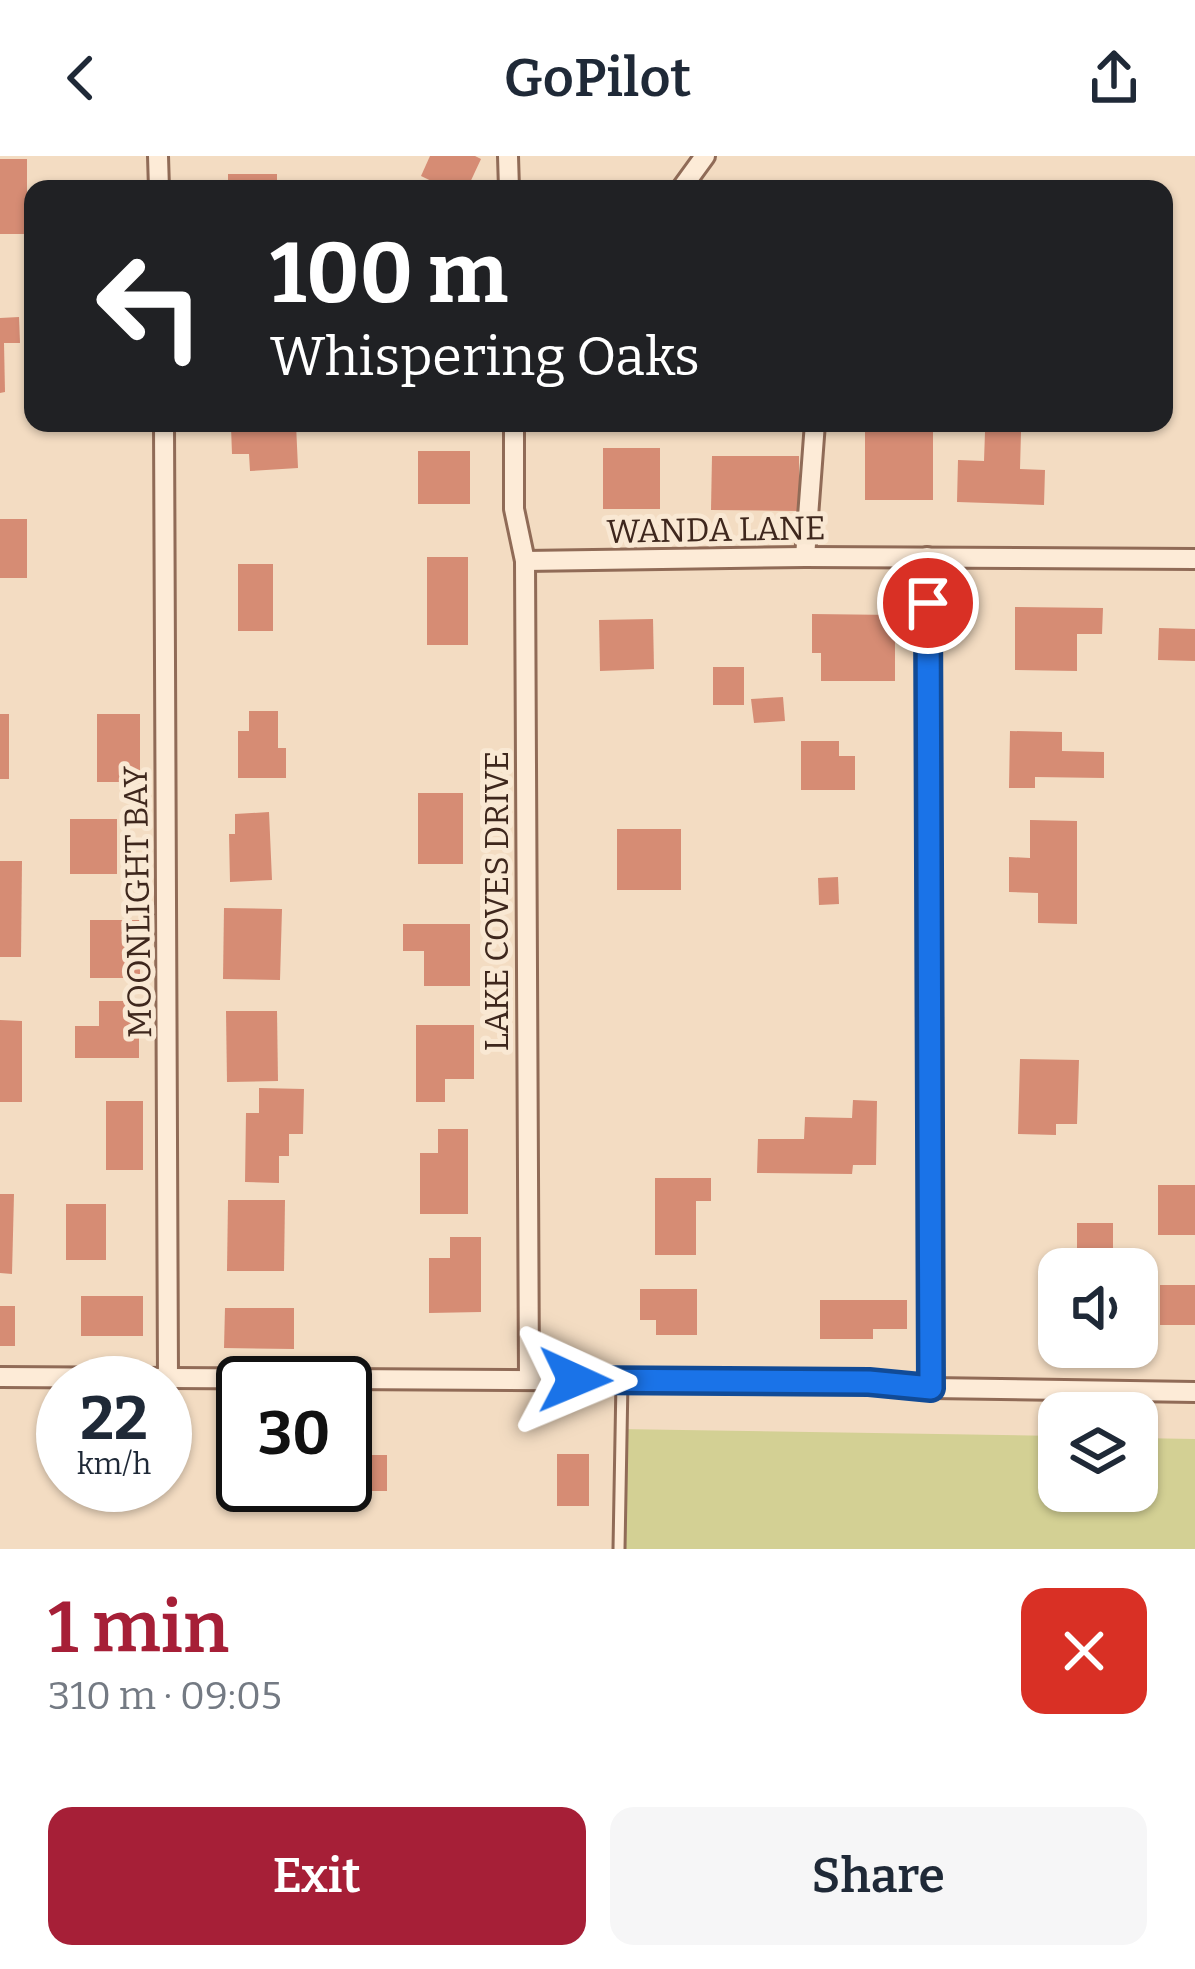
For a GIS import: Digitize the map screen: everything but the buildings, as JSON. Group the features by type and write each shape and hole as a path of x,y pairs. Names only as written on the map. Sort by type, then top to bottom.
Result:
{"street":[{"name":"MOONLIGHT BAY","path":"164,432 168,1356"},
{"name":"LAKE COVES DRIVE","path":"516,432 514,509 525,561 529,1379"},
{"path":"805,557 814,432"},
{"path":"928,557 931,1388"},
{"name":"WANDA LANE","path":"525,561 1195,559"},
{"path":"0,1377 36,1377"},
{"path":"192,1379 869,1382 931,1388 1195,1392"}],"lane":[{"path":"619,1549 622,1381"}],"shaded area":[{"path":"617,1429 1038,1436 1038,1512 1158,1512 1158,1438 1195,1439 1195,1549 614,1549"}],"route":[{"path":"575,1380 869,1382 931,1388 928,603"}]}
